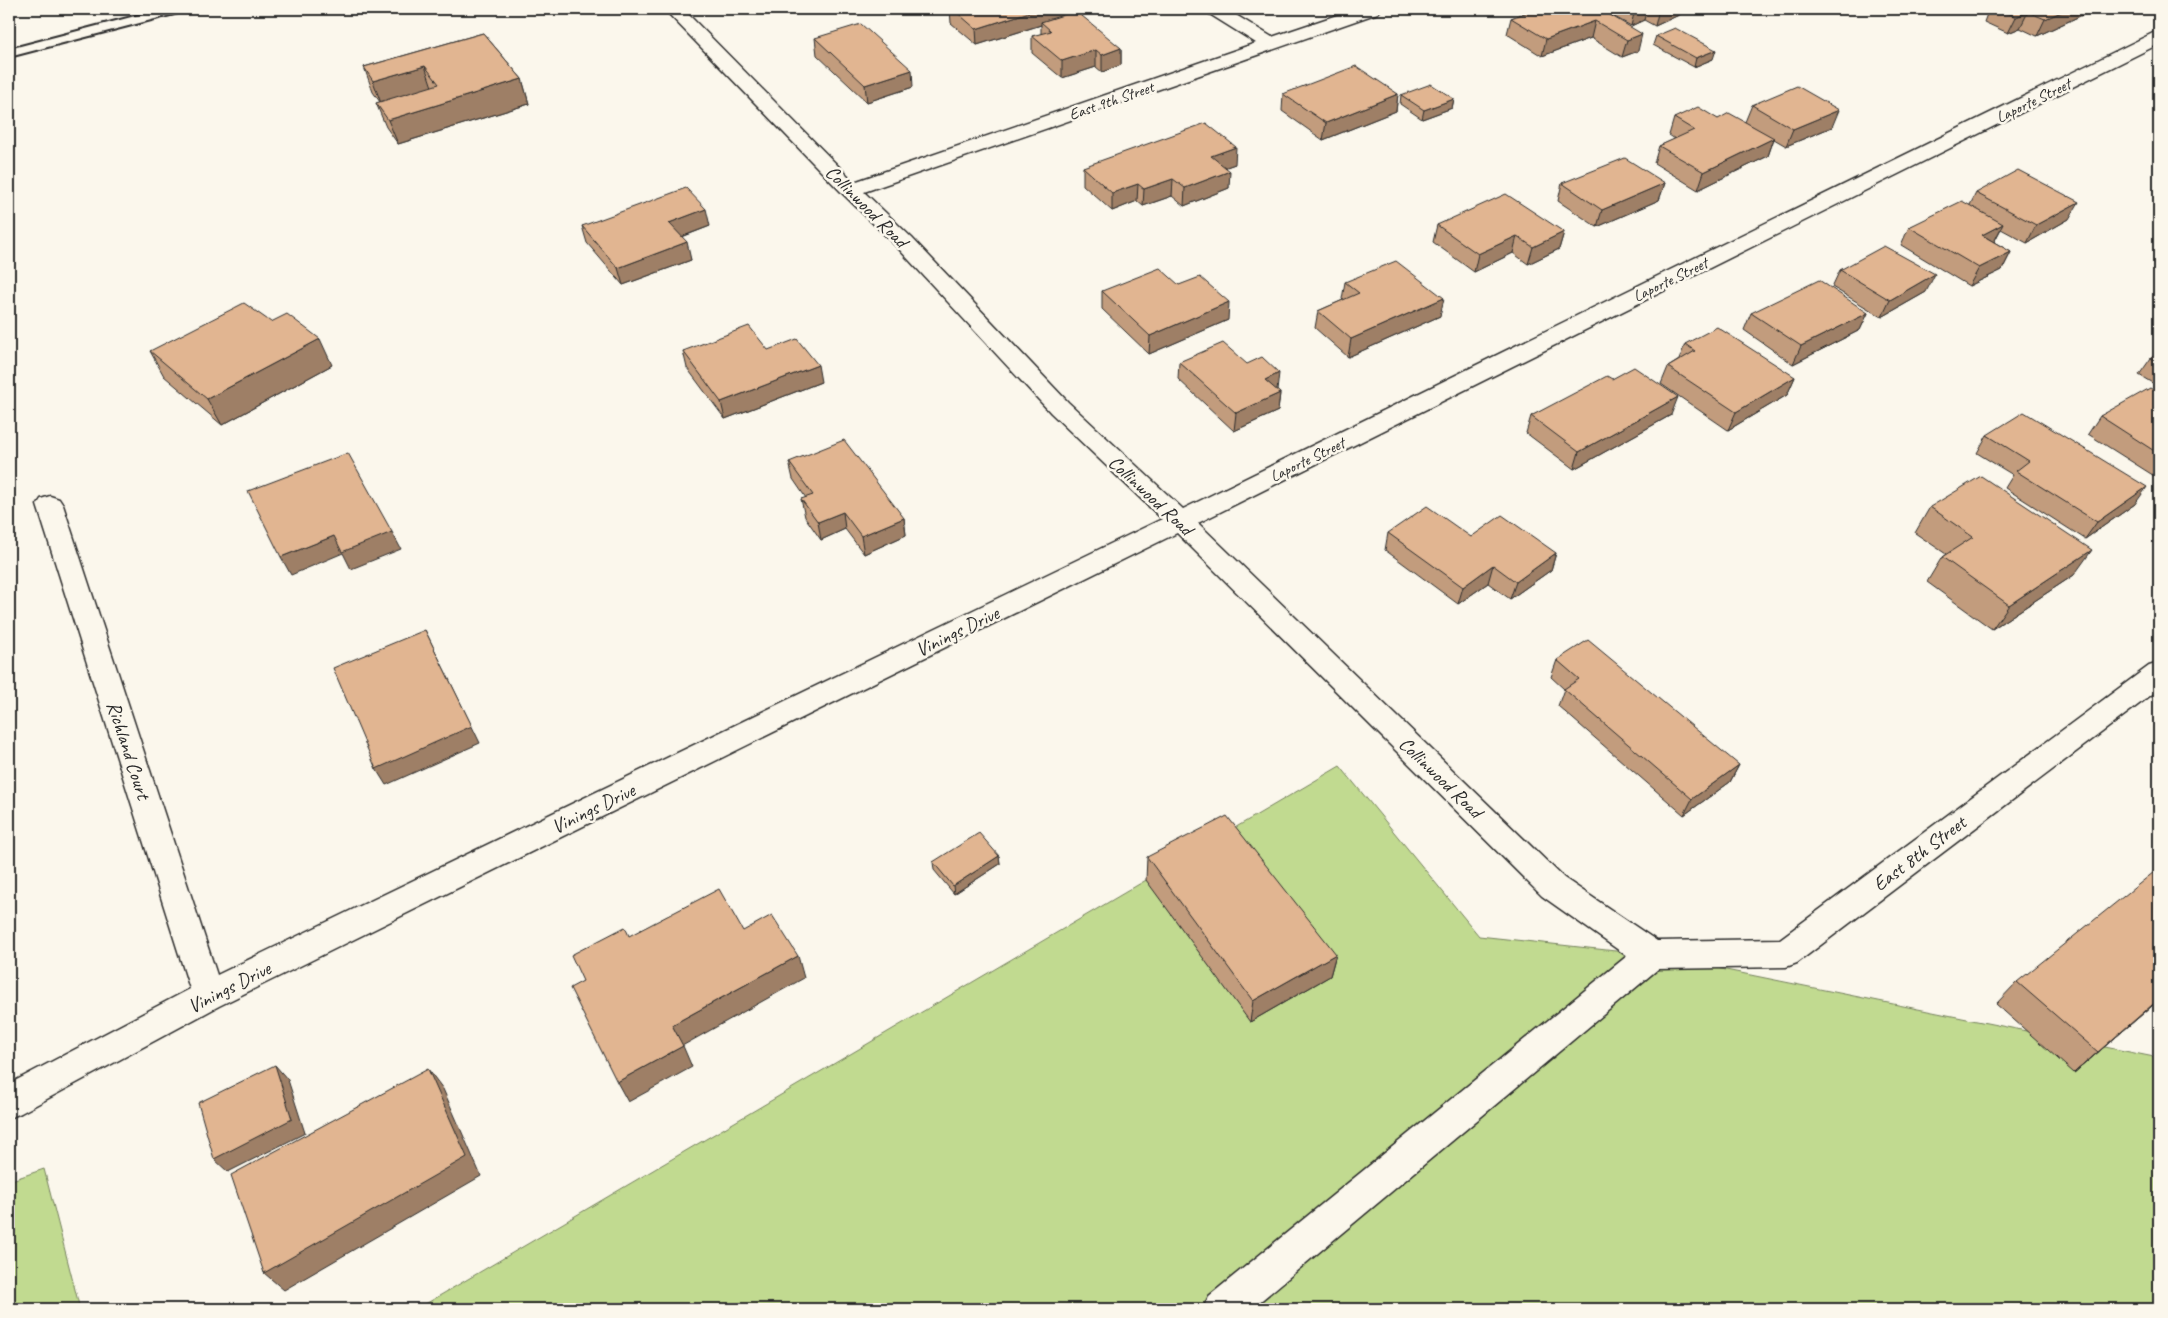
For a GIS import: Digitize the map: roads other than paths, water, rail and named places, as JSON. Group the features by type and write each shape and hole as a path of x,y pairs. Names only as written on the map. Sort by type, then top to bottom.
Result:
{"street":[{"name":"Collinwood Road","path":"673,9 850,190 875,212 1001,347 1131,478 1180,521 1553,887 1652,954"},
{"path":"1214,9 1270,44"},
{"name":"East 9th Street","path":"850,190 1372,9"},
{"name":"Laporte Street","path":"1180,521 2159,37"},
{"name":"Richland Court","path":"50,505 208,996"},
{"name":"Vinings Drive","path":"9,1102 208,996 1180,521"},
{"name":"East 8th Street","path":"1652,954 1786,953 2159,674"},
{"path":"1222,1309 1652,954"}],"lane":[{"path":"9,53 177,9"}]}
